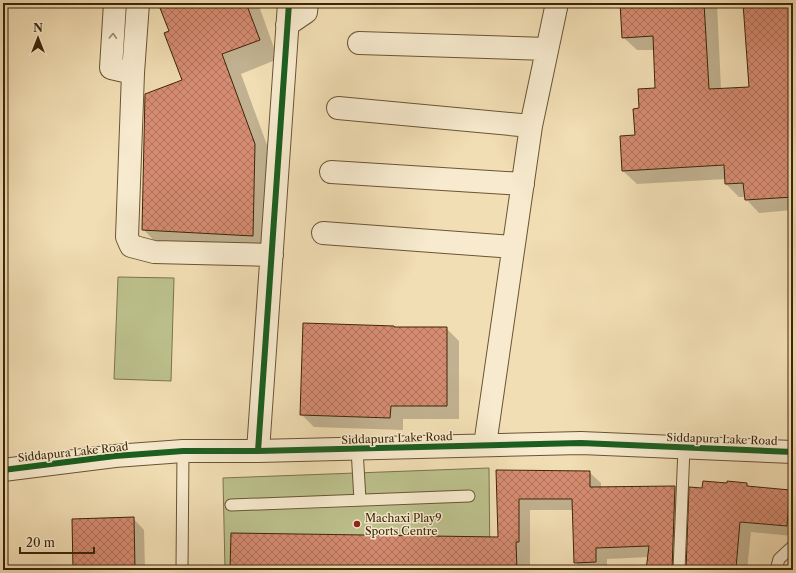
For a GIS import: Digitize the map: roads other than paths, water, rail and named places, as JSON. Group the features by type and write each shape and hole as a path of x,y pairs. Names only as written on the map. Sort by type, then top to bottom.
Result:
{"street":[{"path":"115,3 111,68 133,73"},
{"path":"138,3 133,73 128,237 131,246 154,252 272,255"},
{"path":"258,452 289,3"},
{"path":"287,25 306,12 307,3"},
{"path":"485,445 531,126 557,3"},
{"path":"359,42 547,49"},
{"path":"338,108 531,126"},
{"path":"331,172 522,184"},
{"path":"323,233 513,247"},
{"name":"Siddapura Lake Road","path":"3,470 115,456 183,452 258,452 485,445 581,443 793,452"}],"lane":[{"path":"679,570 684,448"},
{"path":"357,449 360,500"},
{"path":"182,570 183,452"},
{"path":"232,505 469,496"},
{"path":"776,570 779,559 793,546"}],"place":[{"name":"Machaxi Play9 Sports Centre","path":"357,524"}]}
